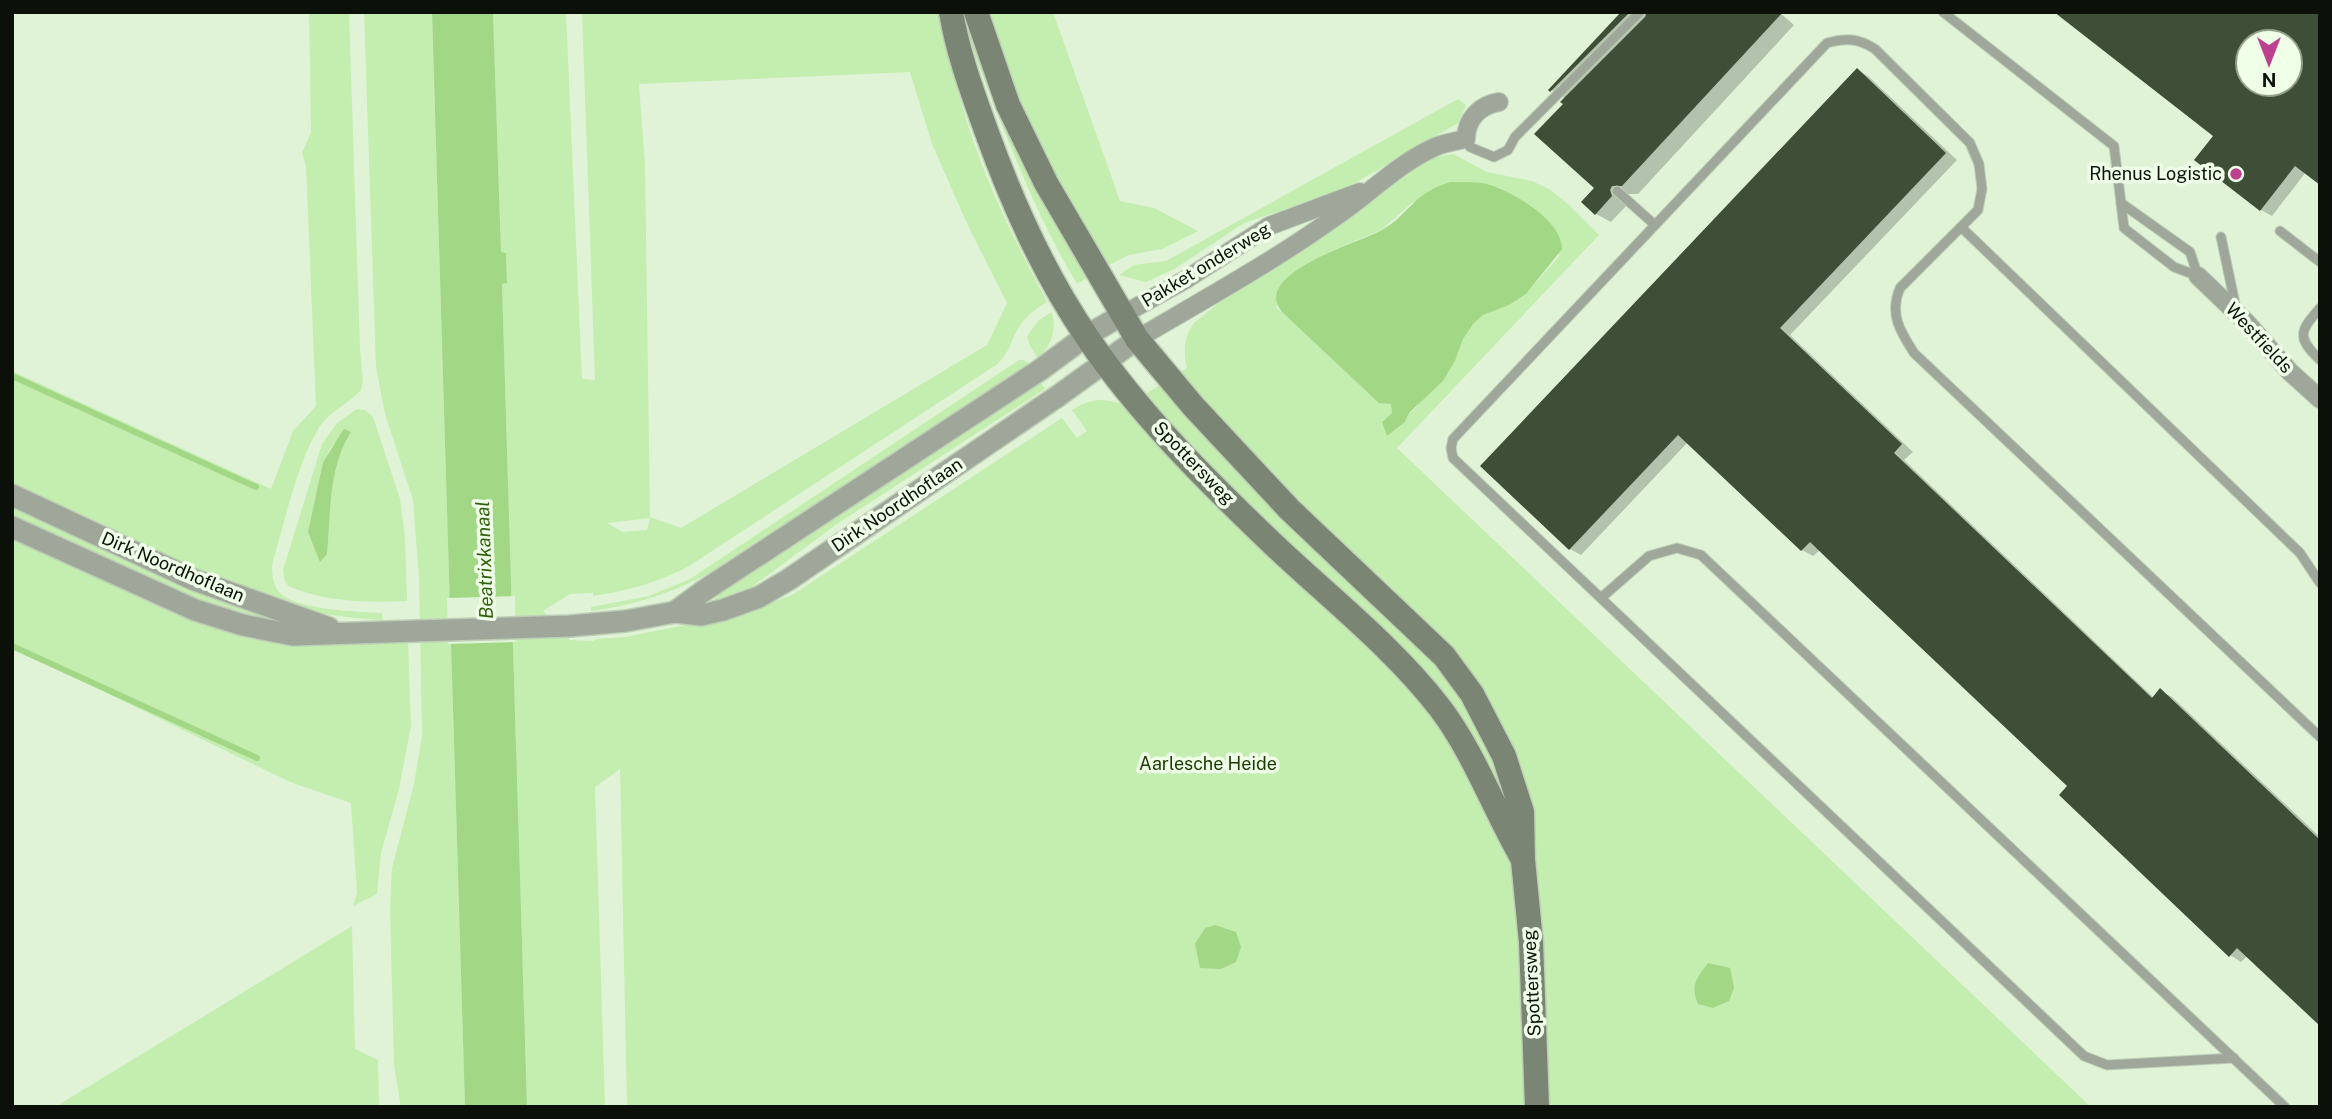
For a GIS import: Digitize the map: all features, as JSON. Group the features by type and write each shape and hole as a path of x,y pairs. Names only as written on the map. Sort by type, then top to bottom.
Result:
{"main road":[{"name":"Spottersweg","path":"951,12 964,69 1008,191 1054,285 1086,336 1166,437 1272,544 1391,654 1440,708 1473,759 1498,816 1523,860"},
{"name":"Spottersweg","path":"976,12 1008,105 1040,172 1137,339 1193,406 1289,509 1444,656 1472,694 1504,756 1522,812 1538,1107"}],"street":[{"path":"1466,139 1466,130 1472,118 1486,104 1499,102"},
{"name":"Pakket onderweg","path":"1137,339 1242,277 1340,214 1370,189 1431,149 1466,139"},
{"name":"Pakket onderweg","path":"1122,315 1185,280 1269,226 1370,189"},
{"name":"Westfields","path":"2198,276 2237,313 2290,372 2320,399"},
{"name":"Dirk Noordhoflaan","path":"675,612 1040,370 1086,336 1122,315"},
{"name":"Dirk Noordhoflaan","path":"12,527 195,610 243,625 293,635 570,626 626,621 675,612 701,615 759,597 788,580 1137,339"},
{"name":"Dirk Noordhoflaan","path":"12,495 192,579 338,632"}],"lane":[{"path":"1466,139 1470,147 1494,157 1508,150 1516,137 1640,12"},
{"path":"1943,12 2114,146 2124,228 2174,267 2198,276"},
{"path":"2234,1058 2107,1065 2084,1056 1453,458 1453,439 1827,43 1844,38 1861,41 1875,49 1970,144 1979,164 1982,189 1978,210 1900,288 1894,303 1901,333 1914,353 2320,737"},
{"path":"1617,191 1655,225"},
{"path":"2121,204 2190,252 2198,276"},
{"path":"1961,228 2300,553 2320,583"},
{"path":"2280,231 2320,262"},
{"path":"2221,237 2237,313"},
{"path":"2320,308 2304,327 2302,337 2308,349 2320,360"},
{"path":"1601,598 1648,556 1677,548 1701,555 2285,1107"}],"green space":[{"path":"309,12 349,12 363,380 361,390 324,421 307,451 272,565 273,576 279,592 299,603 328,609 382,613 383,620 352,618 262,600 12,488 12,371 271,489 293,431 316,406 306,166 302,153 311,132"},
{"path":"364,12 432,12 465,1107 401,1107 394,1065 390,908 392,868 414,784 422,736 419,578 413,500 385,414 376,367"},
{"name":"Aarlesche Heide","path":"493,12 566,12 582,379 595,380 582,12 944,12 957,88 981,162 1047,302 1023,321 1004,356 996,365 689,566 654,581 618,591 593,596 593,593 570,594 543,611 570,640 594,641 745,613 792,595 1062,418 1077,438 1087,431 1072,410 1099,400 1126,406 1187,368 1185,344 1194,323 1243,283 1432,158 1453,154 1487,172 1532,181 1549,189 1599,235 1397,448 2091,1107 627,1107 620,769 595,787 605,1107 527,1107 502,284 507,283 506,253 501,253","holes":["910,72 932,144 969,228 1007,303 987,345 681,528 650,517 645,166 639,84","1413,202 1560,255 1526,294 1509,305 1483,315 1474,323 1463,339 1455,361 1409,413 1405,422 1387,436 1382,422 1392,413 1391,404 1379,402 1276,307 1290,275 1336,249 1381,230","650,518 647,530 623,532 607,523"]},
{"path":"960,12 972,12 1090,276 1077,284 1029,189"},
{"path":"985,12 1053,12 1120,201 1154,208 1198,231 1162,249 1129,255 1107,266 1024,122"},
{"path":"1458,99 1466,105 1458,123 1345,189 1244,223 1176,268 1146,282 1119,275 1134,265 1166,261"},
{"path":"1052,312 1052,337 1038,358 1027,336 1039,320"},
{"path":"1019,360 1029,364 715,570 686,585 655,596 591,611 591,607 649,596 690,579"},
{"path":"1040,382 1045,389 837,524 752,587 716,601 713,595 751,574"},
{"path":"357,409 365,410 373,417 400,499 405,537 407,601 332,598 288,586 285,581 283,570 322,444 337,423","holes":["351,433 334,476 327,554 308,532 323,462 331,447"]},
{"path":"12,501 296,628 231,614 12,520"},
{"path":"12,533 166,604 322,643 408,642 411,725 399,789 381,853 377,894 353,906 357,893 351,803 290,782 12,647"},
{"path":"352,926 355,1049 378,1060 379,1107 55,1107"}],"water":[{"name":"Beatrixkanaal","path":"432,12 493,12 501,252 506,253 507,283 502,284 527,1107 465,1107"},
{"path":"1451,182 1486,184 1524,201 1554,228 1562,249 1526,294 1509,305 1483,315 1474,323 1463,339 1455,361 1443,381 1409,413 1405,422 1387,436 1382,422 1392,413 1391,404 1379,403 1284,314 1276,300 1280,286 1292,274 1330,252 1380,231 1419,198"},
{"path":"344,429 351,432 334,476 327,554 320,562 308,532 323,462"},
{"path":"1215,925 1236,932 1241,947 1236,962 1221,969 1200,968 1195,944 1205,928"},
{"path":"1708,963 1730,968 1734,988 1729,1001 1713,1008 1698,1004 1695,992 1698,978"}],"pier":[{"path":"515,596 516,642 448,644 447,598"}],"building":[{"path":"1621,12 1630,12 1550,92 1548,90"},
{"path":"1647,12 1783,12 1622,186 1612,186 1612,196 1595,215 1581,202 1594,188 1534,134 1563,104 1560,102"},
{"path":"2054,12 2320,12 2320,185 2295,166 2260,211 2194,160 2213,136"},
{"path":"1857,68 1946,153 1780,328 1902,444 1894,453 2152,698 2160,688 2320,840 2320,1026 2237,948 2229,957 2059,795 2067,786 1810,542 1801,551 1678,435 1569,550 1480,466"}],"waterway":[{"path":"12,376 256,487"},
{"path":"12,646 257,758"}],"place":[{"name":"Rhenus Logistic","path":"2236,174"}]}
